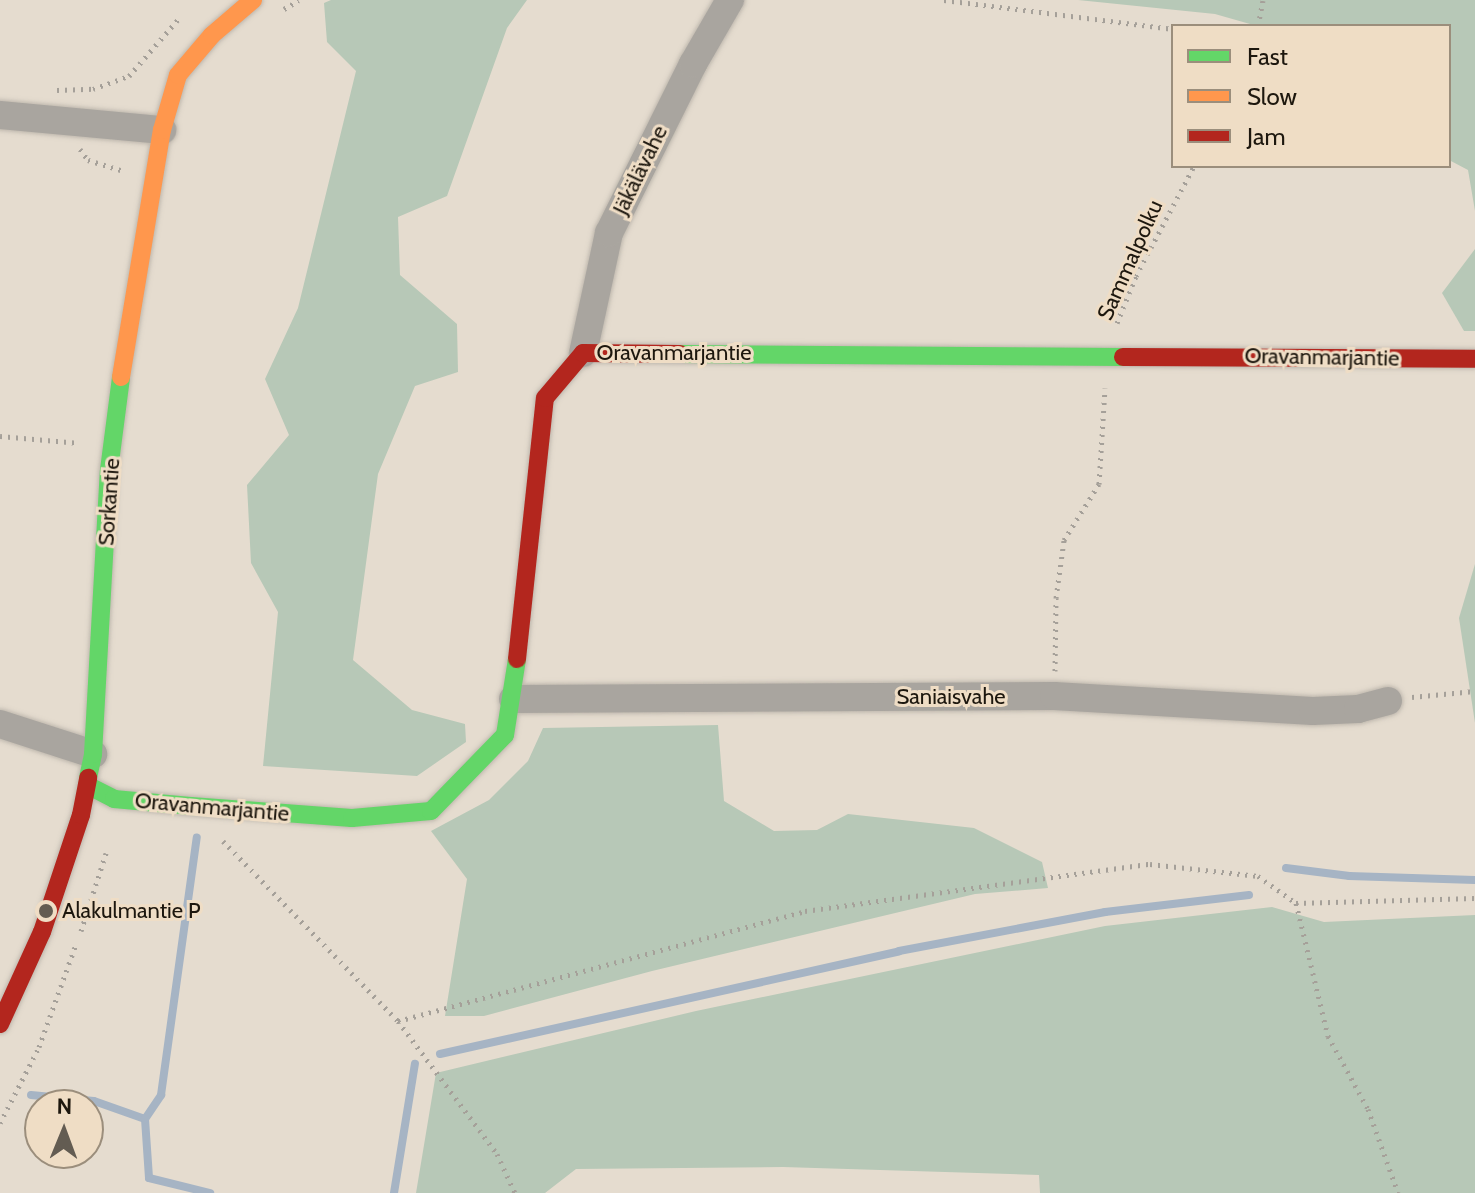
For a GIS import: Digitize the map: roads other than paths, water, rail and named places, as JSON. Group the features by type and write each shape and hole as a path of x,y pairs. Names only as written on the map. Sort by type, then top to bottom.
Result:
{"street":[{"name":"Sorkantie","path":"0,1024 42,932 81,815 93,754 113,445 127,326 162,130 178,75 212,35 253,0"},
{"name":"Jäkälävahe","path":"583,353 609,233 693,64 730,0"},
{"path":"0,115 162,130"},
{"name":"Oravanmarjantie","path":"87,785 114,799 191,806 352,818 431,811 505,735 513,699 545,398 583,353 1475,359"},
{"name":"Saniaisvahe","path":"513,699 1054,696 1313,711 1358,709 1388,701"},
{"path":"0,724 93,754"}],"waterway":[{"path":"145,1119 161,1095 197,837"},
{"path":"1286,868 1349,876 1475,880"},
{"path":"440,1054 899,951 1105,912 1249,895"},
{"path":"394,1193 415,1064"},
{"path":"104,1105 145,1119 149,1178 210,1193"}],"place":[{"name":"Alakulmantie P","path":"46,911"}]}
